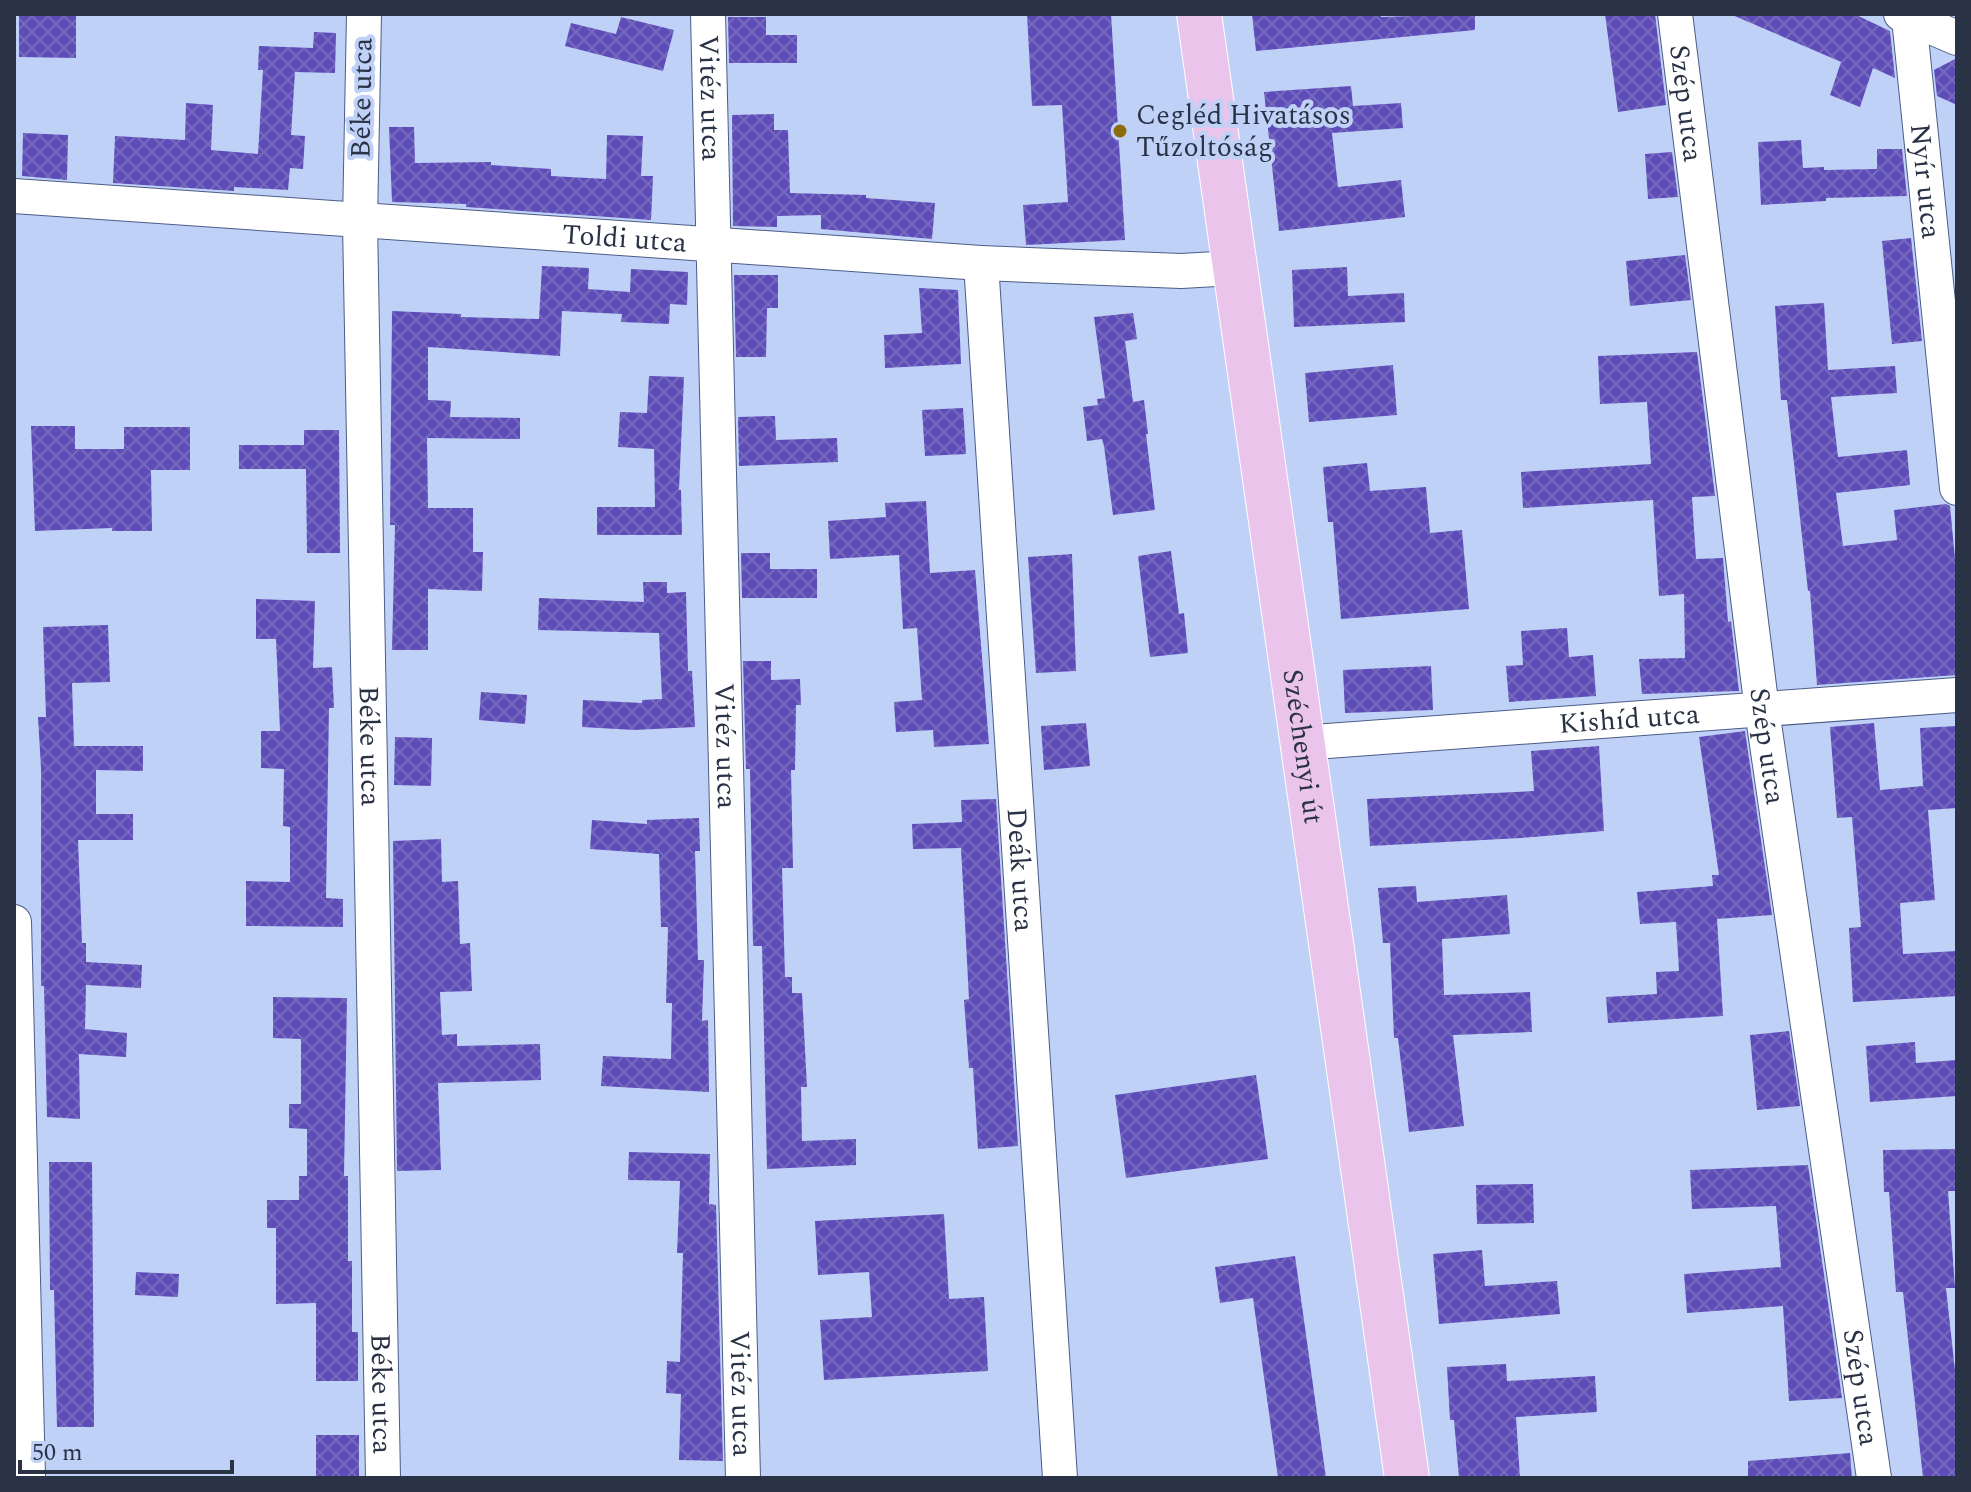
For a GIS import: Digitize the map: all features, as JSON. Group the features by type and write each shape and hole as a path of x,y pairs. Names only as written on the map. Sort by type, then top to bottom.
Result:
{"main road":[{"name":"Széchenyi út","path":"1199,14 1300,743 1407,1478"}],"street":[{"name":"Béke utca","path":"364,14 360,222 383,1478"},
{"name":"Vitéz utca","path":"708,14 743,1478"},
{"name":"Szép utca","path":"1675,14 1762,710 1874,1478"},
{"path":"1905,16 1957,38"},
{"name":"Nyír utca","path":"1905,16 1957,488"},
{"name":"Toldi utca","path":"14,196 981,263 1181,271 1234,268"},
{"name":"Deák utca","path":"981,263 1060,1478"},
{"name":"Kishíd utca","path":"1300,743 1957,695"},
{"path":"14,922 28,1478"}],"building":[{"path":"1027,14 1111,14 1125,240 1026,245 1023,205 1068,202 1062,105 1032,106"},
{"path":"1252,14 1381,14 1381,17 1475,14 1475,30 1256,51"},
{"path":"1605,14 1655,14 1666,105 1618,112"},
{"path":"1730,14 1854,14 1890,31 1895,78 1873,68 1860,107 1830,95 1841,62"},
{"path":"19,15 76,16 76,58 19,57"},
{"path":"621,17 674,30 663,71 565,46 571,23 616,34"},
{"path":"728,17 766,17 766,35 797,35 797,63 729,63"},
{"path":"314,32 336,33 335,73 295,72 291,135 305,136 303,169 290,168 288,190 234,187 234,191 113,183 115,136 185,140 186,103 213,105 211,150 258,154 263,70 258,70 259,46 313,48"},
{"path":"1957,58 1957,105 1937,96 1934,70"},
{"path":"1351,86 1353,106 1401,103 1403,128 1332,133 1338,187 1401,180 1405,217 1279,231 1264,92"},
{"path":"774,114 774,130 788,130 790,193 866,195 866,198 935,203 932,239 821,229 821,215 777,216 777,227 733,226 732,115"},
{"path":"389,127 414,127 415,163 491,162 491,165 551,169 551,176 606,179 607,135 643,136 641,176 653,176 651,220 466,207 466,204 392,202"},
{"path":"23,133 68,135 67,180 22,176"},
{"path":"1801,140 1803,168 1824,167 1824,170 1877,169 1877,149 1902,149 1907,196 1826,198 1826,201 1761,205 1758,142"},
{"path":"1672,152 1678,197 1648,199 1645,154"},
{"path":"1911,238 1922,341 1892,344 1882,241"},
{"path":"1685,255 1691,300 1630,306 1626,261"},
{"path":"542,266 589,268 588,289 630,292 631,269 688,272 687,305 670,304 669,324 621,322 622,314 562,311 560,356 428,347 428,400 451,401 450,417 520,418 520,439 427,438 428,508 473,508 473,552 483,552 482,591 428,589 428,650 392,650 395,525 390,525 392,311 539,319"},
{"path":"1347,267 1348,296 1404,293 1405,322 1294,327 1292,270"},
{"path":"734,275 778,275 778,308 767,308 766,357 736,357"},
{"path":"919,288 958,290 961,364 885,368 884,335 922,333"},
{"path":"1824,303 1828,370 1895,366 1897,393 1831,397 1838,457 1907,450 1910,485 1836,493 1843,546 1897,540 1894,510 1950,506 1957,580 1957,675 1817,685 1810,591 1787,400 1781,400 1775,306"},
{"path":"1133,313 1137,339 1125,341 1133,402 1144,400 1155,510 1113,515 1104,446 1102,439 1087,441 1083,407 1098,405 1097,399 1105,398 1094,317"},
{"path":"1697,352 1715,496 1692,497 1696,559 1723,558 1728,622 1731,621 1739,691 1642,694 1639,659 1685,658 1684,594 1659,596 1653,500 1523,508 1521,472 1651,464 1647,402 1600,404 1598,356"},
{"path":"1393,365 1397,415 1309,422 1305,373"},
{"path":"649,376 684,377 679,490 682,535 597,535 597,507 655,507 654,449 618,447 620,412 647,413"},
{"path":"963,408 966,454 925,456 922,410"},
{"path":"775,416 776,440 837,438 838,462 739,466 738,417"},
{"path":"31,426 75,426 75,449 124,449 124,427 190,427 190,470 151,470 152,531 112,531 112,528 35,531"},
{"path":"304,430 339,430 340,553 307,553 306,469 239,469 239,445 304,445"},
{"path":"1367,463 1370,491 1426,487 1430,533 1462,530 1469,609 1341,619 1333,522 1328,522 1323,467"},
{"path":"926,501 930,573 975,570 989,744 934,747 933,730 896,732 894,702 922,700 917,628 903,629 899,555 830,559 828,521 886,517 885,503"},
{"path":"1171,551 1179,614 1184,613 1188,653 1150,657 1138,556"},
{"path":"741,553 770,553 770,569 817,569 817,598 742,598"},
{"path":"1072,554 1076,671 1036,673 1028,557"},
{"path":"643,582 667,582 667,593 686,592 688,671 692,671 695,727 634,730 582,727 583,700 642,703 642,700 662,699 659,633 538,630 539,598 644,602"},
{"path":"256,599 315,601 313,668 332,667 334,708 329,708 326,898 343,899 343,927 246,926 246,881 290,882 290,827 283,826 284,769 261,768 261,731 280,731 276,639 256,639"},
{"path":"108,625 110,682 72,683 74,746 143,746 143,771 96,770 96,814 133,814 133,840 78,840 82,943 86,943 86,962 142,965 141,988 86,985 85,1029 127,1033 126,1057 79,1054 80,1119 47,1117 44,986 41,986 41,768 38,717 46,717 43,627"},
{"path":"1567,628 1569,657 1593,655 1596,696 1509,702 1506,666 1523,665 1521,631"},
{"path":"743,661 771,661 771,680 800,679 801,705 796,705 795,770 791,770 793,868 782,868 785,977 792,977 792,993 802,993 807,1087 801,1087 802,1141 856,1139 856,1165 767,1169 762,946 753,946 750,769 746,769"},
{"path":"1431,666 1433,710 1345,713 1343,670"},
{"path":"481,692 527,695 525,724 479,720"},
{"path":"1086,723 1090,766 1044,770 1041,726"},
{"path":"1874,723 1880,790 1923,786 1920,728 1957,726 1957,808 1928,810 1935,900 1900,903 1903,954 1957,951 1957,996 1853,1002 1849,928 1861,927 1852,817 1837,818 1830,727"},
{"path":"1745,731 1772,915 1717,919 1723,1016 1608,1023 1606,997 1657,994 1656,972 1679,971 1676,922 1640,924 1637,892 1713,886 1712,875 1719,875 1699,737"},
{"path":"395,737 432,738 431,786 394,785"},
{"path":"1599,746 1604,831 1370,846 1367,799 1534,791 1531,751"},
{"path":"996,799 1018,1146 978,1149 973,1068 969,1068 964,1000 969,999 961,848 913,849 912,824 962,822 961,800"},
{"path":"699,818 700,851 695,851 698,960 704,960 702,1021 708,1020 709,1092 601,1086 603,1056 671,1059 672,1003 666,1003 668,927 661,927 659,854 590,849 592,820 647,824 647,820"},
{"path":"441,839 442,882 458,881 460,944 470,943 472,991 440,992 442,1035 457,1034 457,1046 540,1044 541,1080 438,1083 441,1170 397,1171 393,841"},
{"path":"1416,886 1417,902 1507,895 1510,934 1442,939 1444,995 1530,992 1532,1032 1453,1035 1464,1126 1409,1132 1398,1038 1394,1038 1390,943 1383,943 1378,888"},
{"path":"273,997 347,998 344,1176 348,1176 348,1261 352,1261 352,1332 358,1332 358,1381 316,1381 316,1303 276,1304 276,1228 267,1228 267,1200 299,1200 299,1176 307,1176 307,1129 289,1128 289,1104 301,1104 301,1039 273,1038"},
{"path":"1789,1031 1800,1106 1757,1110 1750,1035"},
{"path":"1915,1042 1916,1063 1957,1060 1957,1096 1870,1102 1866,1046"},
{"path":"1256,1075 1268,1159 1126,1178 1115,1095"},
{"path":"1957,1149 1957,1191 1948,1191 1955,1288 1946,1288 1957,1389 1957,1478 1923,1478 1903,1292 1896,1292 1889,1192 1884,1192 1883,1150"},
{"path":"629,1152 710,1154 709,1204 716,1205 723,1461 679,1460 681,1394 666,1393 667,1361 680,1362 683,1253 677,1253 680,1181 628,1180"},
{"path":"49,1162 92,1162 94,1427 57,1427 54,1290 50,1290"},
{"path":"1808,1165 1842,1398 1789,1401 1783,1306 1687,1313 1684,1274 1781,1267 1776,1206 1692,1209 1690,1170"},
{"path":"1533,1184 1534,1223 1477,1224 1476,1185"},
{"path":"944,1214 949,1299 984,1297 988,1371 824,1380 820,1320 872,1317 869,1272 818,1275 815,1221"},
{"path":"1482,1250 1485,1286 1557,1281 1560,1314 1439,1324 1433,1254"},
{"path":"1295,1256 1326,1478 1278,1478 1253,1298 1220,1303 1215,1267"},
{"path":"136,1272 179,1274 178,1297 135,1295"},
{"path":"1506,1364 1507,1381 1595,1376 1597,1412 1516,1417 1520,1478 1459,1478 1454,1420 1450,1420 1447,1367"},
{"path":"316,1435 359,1435 359,1478 316,1478"},
{"path":"1850,1453 1852,1478 1748,1478 1748,1461"}],"place":[{"name":"Cegléd Hivatásos Tűzoltóság","path":"1120,131"}]}
